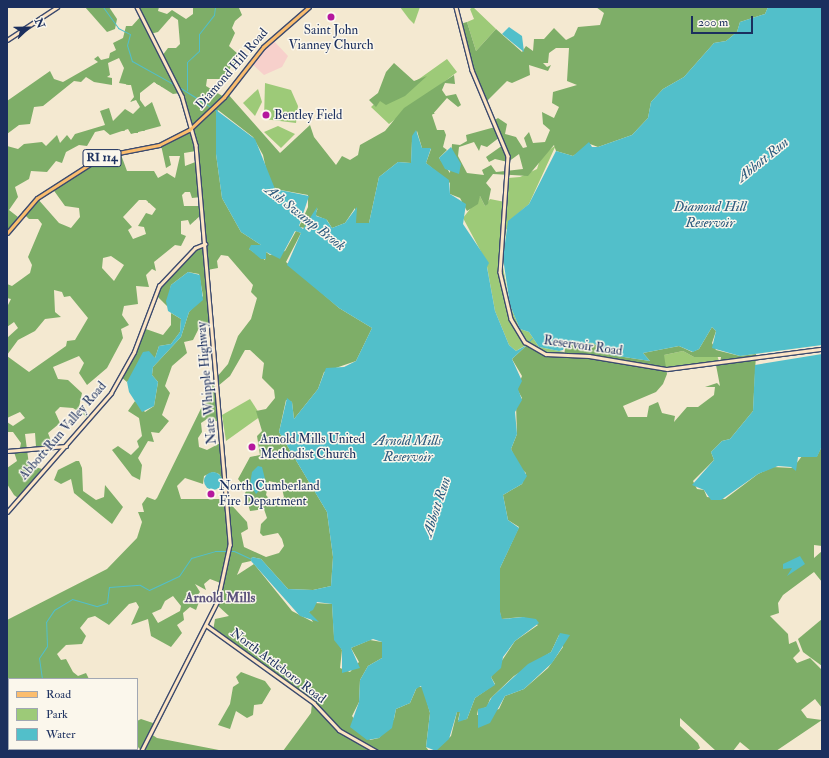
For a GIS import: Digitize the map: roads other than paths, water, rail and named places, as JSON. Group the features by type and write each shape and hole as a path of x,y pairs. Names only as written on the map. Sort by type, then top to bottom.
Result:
{"main road":[{"name":"Diamond Hill Road","path":"7,233 37,198 90,164 113,154 168,142 192,128 214,108 263,47 309,7"}],"street":[{"path":"7,40 57,7"},
{"name":"Nate Whipple Highway","path":"137,7 176,83 192,128 205,244 230,548 221,592 206,625 142,751"},
{"name":"Reservoir Road","path":"456,7 472,70 508,156 500,272 511,321 528,345 551,355 589,356 667,369 755,359 822,349"},
{"name":"Abbott Run Valley Road","path":"7,512 66,446 119,381 161,283 195,248 205,244"},
{"path":"7,452 66,446"},
{"name":"North Attleboro Road","path":"206,625 314,704 339,730 376,751"}],"water":[{"name":"Diamond Hill Reservoir","path":"768,7 822,7 822,345 740,356 712,348 716,331 712,327 699,349 693,352 679,346 643,353 650,361 611,355 593,343 566,343 563,350 559,351 539,347 529,332 520,329 510,305 503,258 508,221 529,204 556,151 573,156 589,142 592,147 598,147 632,135 648,118 651,102 663,89 684,77 714,43 726,41 737,32 740,22 765,14"},
{"path":"509,27 522,36 524,52 502,34"},
{"name":"Arnold Mills Reservoir","path":"216,110 255,139 275,189 309,196 299,226 303,229 317,207 316,216 326,219 332,228 345,223 357,207 356,223 369,223 379,177 398,162 411,163 412,136 416,130 422,148 431,148 426,163 449,180 450,194 466,204 463,224 489,263 487,267 495,311 509,345 516,351 527,345 512,359 522,381 518,389 522,400 515,412 517,434 511,449 527,476 522,484 503,495 508,520 519,528 500,568 500,612 502,619 523,617 536,619 539,623 515,641 503,657 501,668 491,677 495,685 475,698 467,719 458,722 460,712 457,712 449,739 436,751 426,747 430,713 421,686 416,689 410,703 396,709 392,728 379,738 367,740 350,727 359,702 360,680 368,666 382,658 382,642 373,639 351,648 360,668 342,673 342,650 334,640 332,604 317,602 313,610 309,612 319,622 300,616 251,561 252,557 261,559 288,589 313,590 331,586 333,557 327,512 279,432 287,398 292,402 294,419 318,389 326,368 344,367 356,361 372,328 339,308 287,265 301,233 295,231 280,259 266,252 266,259 261,259 249,249 251,245 261,245 241,232 222,198 216,154"},
{"path":"451,147 461,164 459,174 445,169 439,158"},
{"path":"188,272 200,275 203,300 189,312 181,337 153,367 152,375 158,382 154,406 142,412 129,392 127,382 143,352 149,351 155,358 159,346 171,344 180,332 181,319 168,311 166,301 171,285"},
{"path":"822,354 822,446 817,457 798,457 796,471 791,467 778,466 758,474 721,500 711,500 704,490 692,485 714,460 711,452 722,441 730,439 753,411 755,365"},
{"path":"258,466 262,467 266,483 256,494 250,484 252,472"},
{"path":"213,472 219,475 222,481 219,487 213,490 207,487 204,481 207,475"},
{"path":"800,556 805,564 787,576 792,568 783,569 783,564"},
{"path":"560,633 570,635 552,663 524,689 505,696 490,723 478,728 478,709 486,707 492,697 528,664 551,652"}],"waterway":[{"name":"Ash Swamp Brook","path":"103,7 118,28 130,34 127,45 132,61 175,85"},
{"path":"187,90 187,62 199,51 199,34 214,15 215,7"},
{"name":"Ash Swamp Brook","path":"179,87 217,111"},
{"name":"Abbott Run","path":"527,343 532,338"},
{"name":"Abbott Run","path":"42,678 39,658 47,646 46,622 54,610 72,599 97,606 107,603 109,587 140,585 149,590 179,576 191,558 215,551 234,551 251,559"}],"place":[{"name":"Saint John Vianney Church","path":"331,17"},
{"name":"Bentley Field","path":"266,115"},
{"name":"Arnold Mills United Methodist Church","path":"252,447"},
{"name":"North Cumberland Fire Department","path":"211,494"}],"district":[{"name":"Arnold Mills","path":"220,598"}]}
